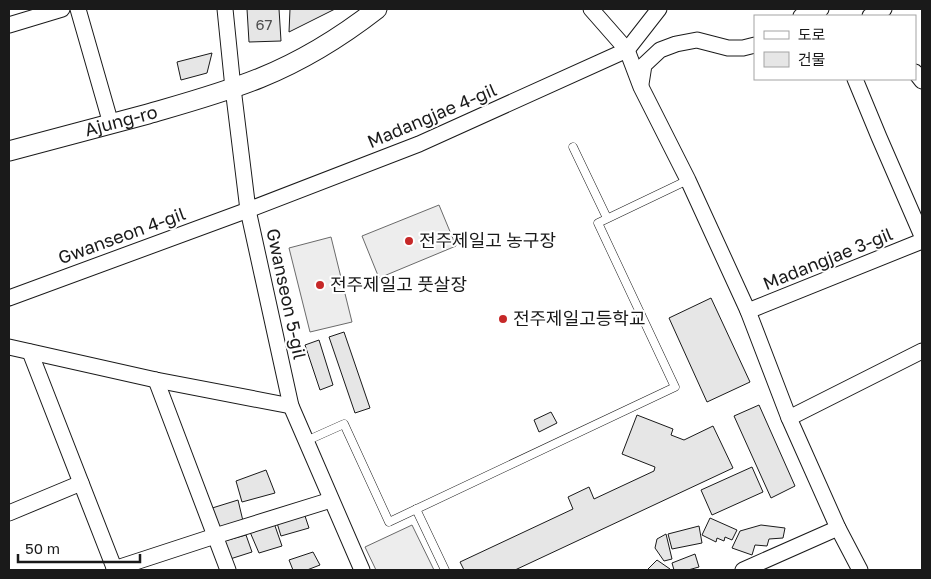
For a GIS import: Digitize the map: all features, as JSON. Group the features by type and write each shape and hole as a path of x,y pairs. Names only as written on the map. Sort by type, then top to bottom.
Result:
{"street":[{"path":"9,25 62,9"},
{"path":"78,9 111,124"},
{"path":"224,9 233,88"},
{"name":"Ajung-ro","path":"9,151 205,98 260,78 288,66 324,45 377,9"},
{"path":"591,9 627,50 641,87 688,180"},
{"name":"Madangjae 4-gil","path":"248,210 418,144 627,50 659,9"},
{"path":"804,15 821,9"},
{"path":"871,15 884,9"},
{"path":"641,87 644,66 660,50 676,44 697,40 728,48 743,48 754,45"},
{"path":"855,80 922,236"},
{"name":"Gwanseon 5-gil","path":"233,88 248,210 290,406 362,570"},
{"name":"Madangjae 3-gil","path":"688,180 748,311 789,418 838,528 860,570"},
{"name":"Gwanseon 4-gil","path":"9,298 248,210"},
{"name":"Madangjae 3-gil","path":"748,311 922,242"},
{"path":"9,347 156,380 290,406"},
{"path":"789,418 922,351"},
{"path":"30,352 114,570 332,500"},
{"path":"156,380 228,570"},
{"path":"9,513 80,483"},
{"path":"743,570 838,528"}],"lane":[{"path":"573,147 607,218"},
{"path":"306,441 344,424 389,522 675,387 598,222 688,180"},
{"path":"416,509 445,570"}],"shaded area":[{"name":"전주제일고 농구장","path":"439,205 456,246 379,278 362,236"},
{"name":"전주제일고 풋살장","path":"331,237 352,322 310,332 289,248"},
{"path":"412,525 434,570 376,570 365,547"}],"building":[{"path":"247,9 279,9 281,41 249,42"},
{"path":"290,9 335,9 289,32"},
{"path":"212,53 207,73 181,80 177,62"},
{"path":"711,298 750,382 707,402 669,318"},
{"path":"344,332 370,408 355,413 329,337"},
{"path":"319,340 333,385 320,390 305,345"},
{"path":"759,405 795,486 771,498 734,416"},
{"path":"551,412 557,423 539,432 534,420"},
{"path":"637,415 673,429 671,435 684,440 713,426 733,468 515,570 464,570 460,562 573,509 568,497 589,487 594,499 654,471 655,467 622,454"},
{"path":"752,467 763,492 712,515 701,490"},
{"path":"266,470 275,493 242,502 236,481"},
{"path":"238,500 243,521 216,530 209,509"},
{"path":"304,513 309,528 281,536 277,523"},
{"path":"710,518 737,530 732,540 725,537 724,541 717,538 716,542 702,535"},
{"path":"274,523 282,546 259,553 250,532"},
{"path":"761,525 785,528 783,538 769,539 767,546 755,545 752,555 732,548 740,531"},
{"path":"699,526 702,543 672,549 668,534"},
{"path":"666,534 672,559 664,561 655,548 657,539"},
{"path":"246,535 252,552 227,560 221,542"},
{"path":"313,552 320,565 307,570 293,570 289,560"},
{"path":"695,554 699,567 688,570 674,570 672,563"},
{"path":"657,560 670,569 647,570"}],"place":[{"name":"전주제일고 농구장","path":"409,241"},
{"name":"전주제일고 풋살장","path":"320,285"},
{"name":"전주제일고등학교","path":"503,319"}]}
